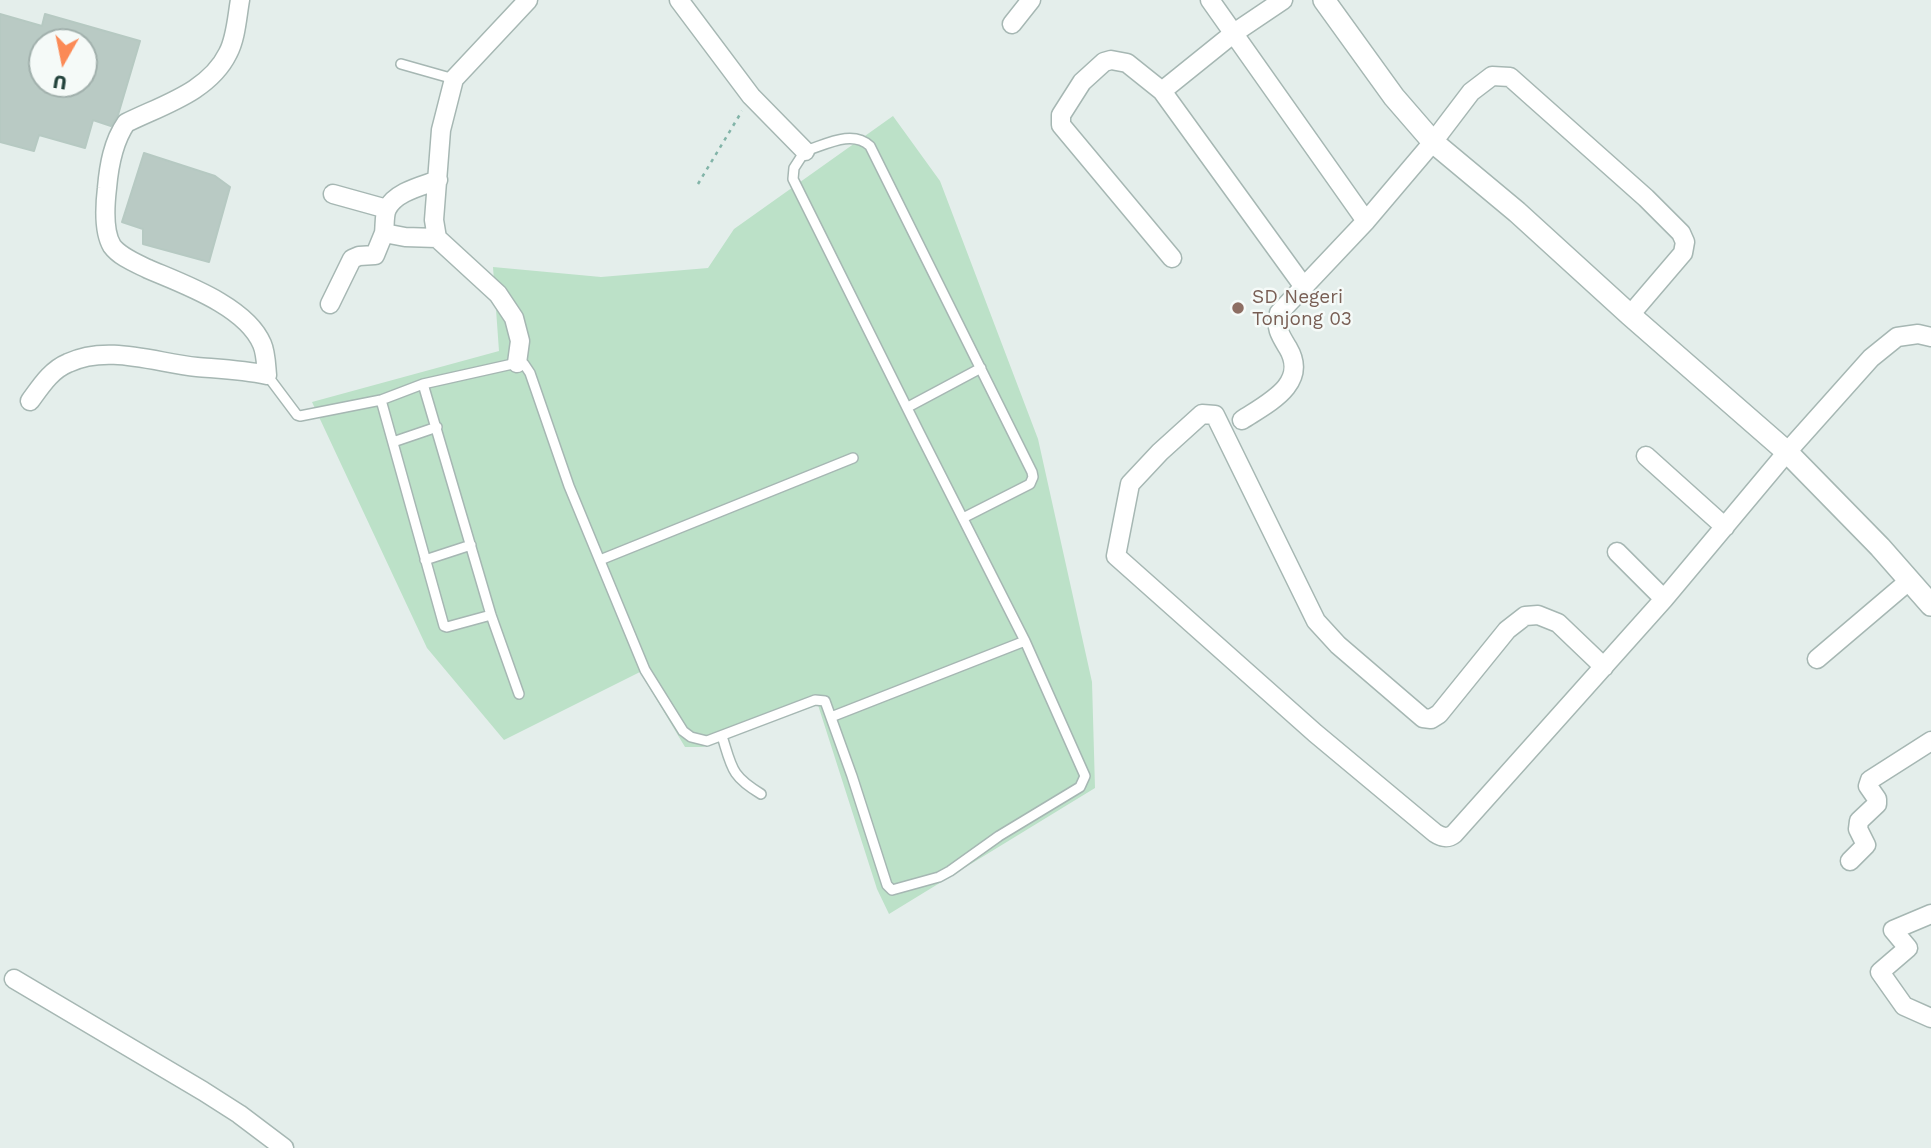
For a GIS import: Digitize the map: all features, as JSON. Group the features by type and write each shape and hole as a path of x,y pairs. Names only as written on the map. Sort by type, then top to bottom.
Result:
{"street":[{"path":"30,401 48,377 66,363 86,356 107,354 267,375 262,344 253,330 234,313 203,293 134,262 113,247 105,205 111,160 121,131 127,123 197,88 209,79 228,53 240,0"},
{"path":"517,363 519,332 514,317 505,302 437,238 435,220 441,130 454,79 528,0"},
{"path":"679,0 751,96 804,151"},
{"path":"1012,24 1031,0"},
{"path":"1210,0 1366,220"},
{"path":"1162,91 1234,33 1283,0"},
{"path":"1324,0 1394,97 1433,142 1517,212 1787,452 1931,605"},
{"path":"1172,258 1062,128 1060,120 1082,82 1104,62 1111,60 1126,63 1162,91 1304,287"},
{"path":"1242,420 1274,399 1293,378 1295,362 1276,323 1279,313 1366,220 1433,142 1471,92 1492,76 1506,76 1521,86 1681,233 1685,242 1683,253 1630,315"},
{"path":"331,304 352,259 375,255 384,233 387,209 399,196 411,189 438,180"},
{"path":"333,194 387,209"},
{"path":"384,233 437,238"},
{"path":"1604,667 1559,623 1538,615 1525,616 1507,630 1443,710 1431,719 1423,718 1338,645 1316,621 1216,415 1202,414 1130,484 1116,556 1315,733 1440,836 1445,837 1454,834 1604,667 1787,452 1871,358 1891,340 1904,334 1931,337"},
{"path":"1646,456 1725,527"},
{"path":"1617,552 1664,599"},
{"path":"1817,659 1910,580"},
{"path":"1850,861 1866,845 1858,829 1859,821 1877,804 1877,799 1868,786 1870,780 1931,741"},
{"path":"1931,914 1893,930 1908,947 1880,972 1904,1006 1931,1018"},
{"path":"14,979 212,1097 284,1148"}],"lane":[{"path":"401,64 454,79"},
{"path":"267,375 299,416 381,400 423,384 517,363 524,365 530,373 569,485 645,670 683,731 691,737 707,741 815,701 825,702 889,888 896,891 939,877 999,836 1080,787 1085,779 1025,641 963,518 908,407 793,179 794,168 804,151 852,137 865,141 870,146 1033,477 1027,485 963,518"},
{"path":"908,407 981,368"},
{"path":"423,384 491,615 519,694"},
{"path":"381,400 444,627 491,615"},
{"path":"393,442 437,427"},
{"path":"600,560 853,458"},
{"path":"425,560 471,545"},
{"path":"831,716 1025,641"},
{"path":"722,736 733,772 746,785 761,794"}],"path":[{"path":"698,184 751,96"}],"green space":[{"path":"893,116 940,181 1038,439 1092,682 1095,788 889,914 877,889 818,705 703,747 685,747 640,672 504,740 427,648 312,402 499,351 493,267 601,277 708,268 734,229"}],"building":[{"path":"0,14 42,26 45,14 94,28 28,28 28,98 98,98 98,29 140,41 118,115 111,126 93,120 85,148 39,135 34,151 0,142"},
{"path":"144,153 215,176 230,187 209,262 143,244 143,229 122,222"}],"place":[{"name":"SD Negeri Tonjong 03","path":"1238,308"}]}
